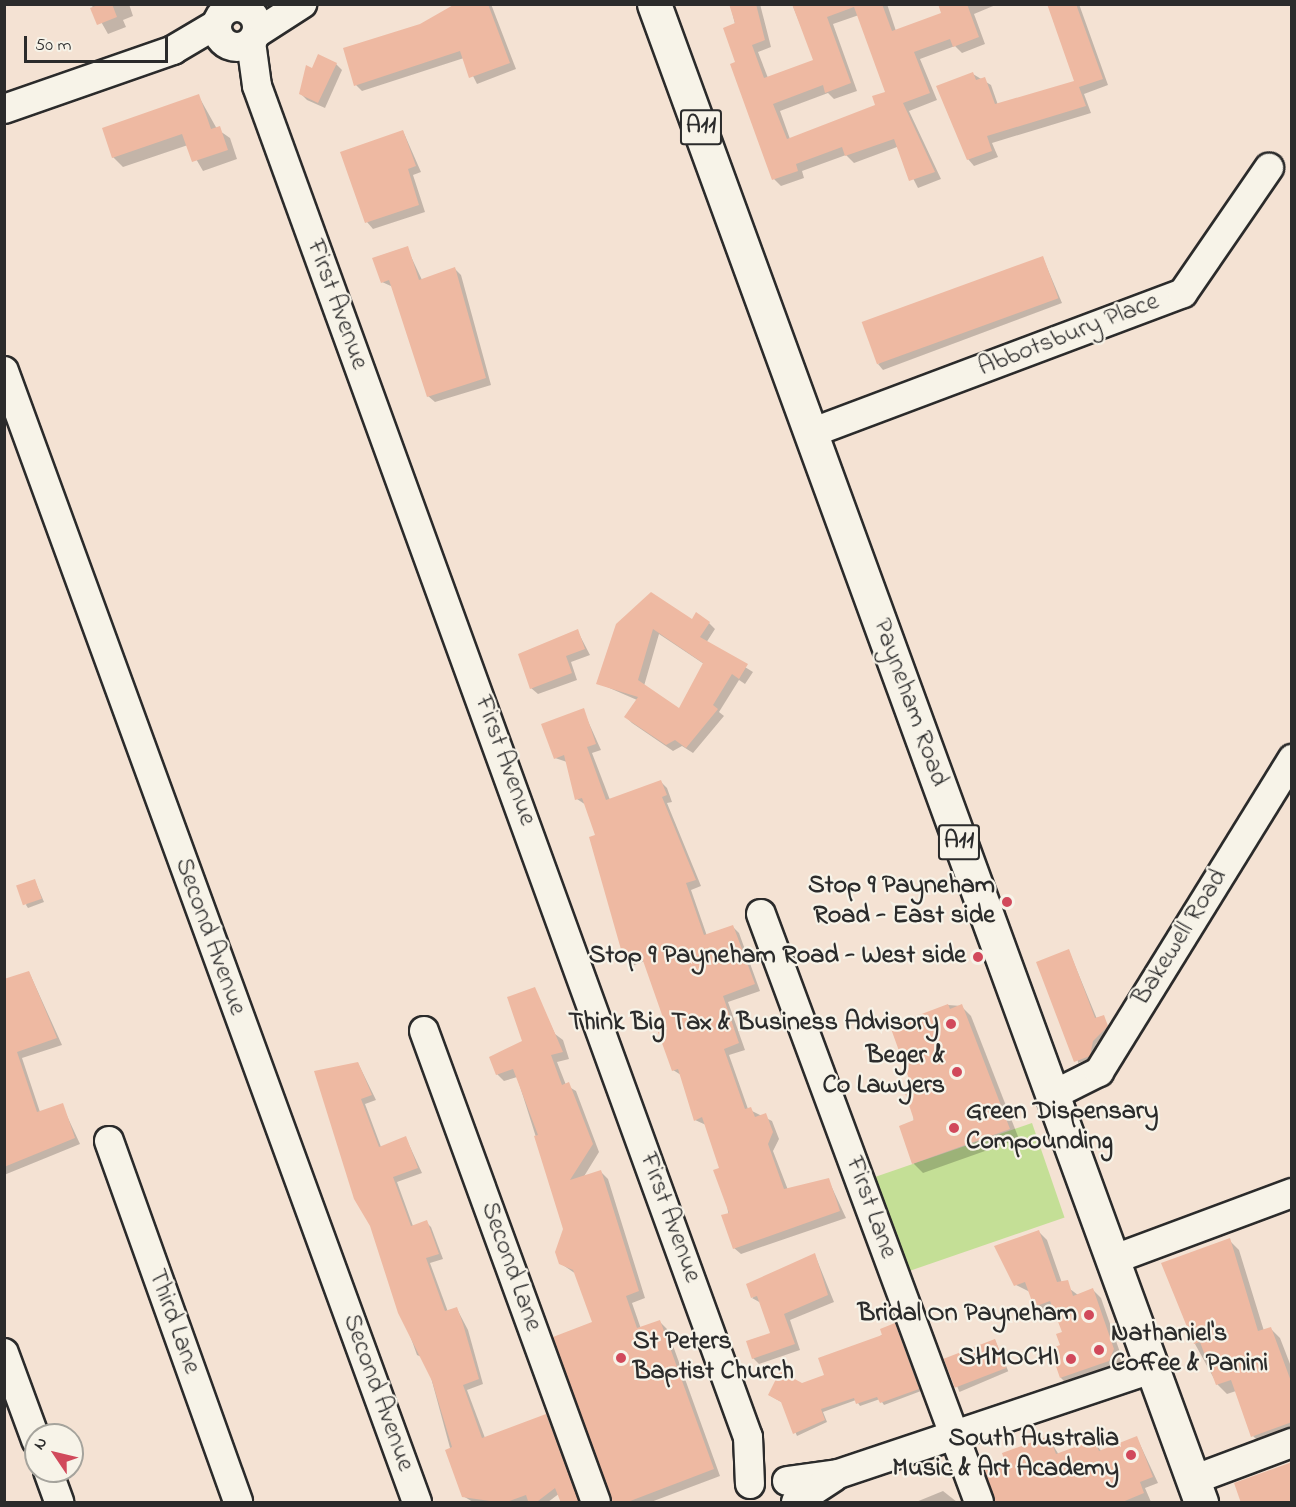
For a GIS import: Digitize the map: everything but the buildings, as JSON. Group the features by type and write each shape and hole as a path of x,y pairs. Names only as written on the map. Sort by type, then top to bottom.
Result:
{"main road":[{"name":"Payneham Road","path":"654,4 1197,1491"}],"street":[{"path":"4,109 173,50 236,23 302,5"},
{"name":"First Avenue","path":"236,23 748,1437 789,1490"},
{"name":"Abbotsbury Place","path":"811,433 1183,293 1269,168"},
{"name":"Second Avenue","path":"4,371 417,1503"},
{"name":"Bakewell Road","path":"1051,1096 1099,1072 1292,759"},
{"name":"First Lane","path":"761,914 979,1503"},
{"name":"Second Lane","path":"424,1031 596,1503"},
{"name":"Third Lane","path":"109,1141 237,1503"},
{"path":"1112,1260 1292,1193"},
{"path":"4,1353 30,1423"},
{"path":"744,1496 789,1490 1151,1369"},
{"name":"First Avenue","path":"744,1496 748,1437"},
{"path":"1197,1491 1292,1443"},
{"path":"52,1483 59,1503"}],"green space":[{"path":"1032,1123 1065,1218 901,1274 868,1179"}],"place":[{"name":"Stop 9 Payneham Road - East side","path":"1007,902"},
{"name":"Stop 9 Payneham Road - West side","path":"978,957"},
{"name":"Think Big Tax & Business Advisory","path":"951,1024"},
{"name":"Beger & Co Lawyers","path":"957,1072"},
{"name":"Green Dispensary Compounding","path":"954,1128"},
{"name":"Bridal On Payneham","path":"1089,1315"},
{"name":"Nathaniel's Coffee & Panini","path":"1099,1350"},
{"name":"St Peters Baptist Church","path":"621,1358"},
{"name":"SHMOCHI","path":"1071,1359"},
{"name":"South Australia Music & Art Academy","path":"1131,1455"}]}
